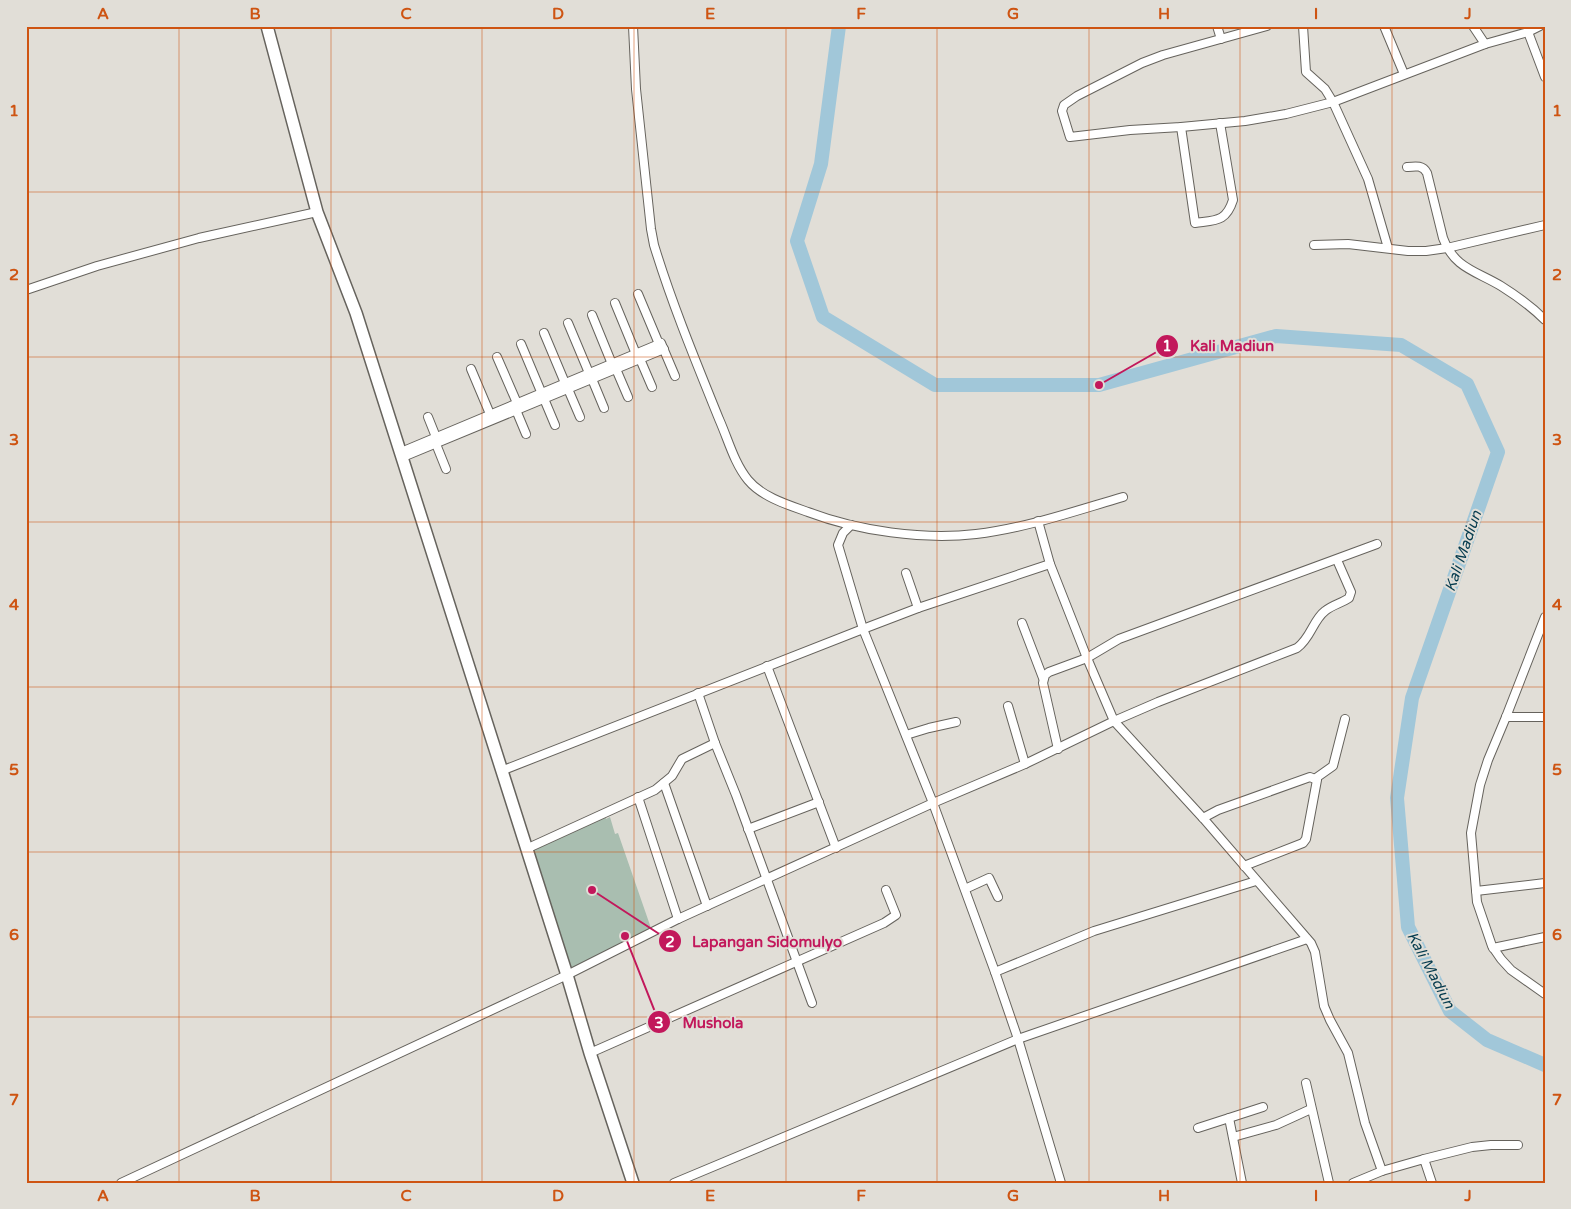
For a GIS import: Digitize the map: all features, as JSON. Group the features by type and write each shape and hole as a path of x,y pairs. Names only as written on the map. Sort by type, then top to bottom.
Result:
{"main road":[{"path":"268,26 316,212 356,313 567,975 590,1053 633,1183"}],"street":[{"path":"633,26 636,89 654,245 698,368 738,466 749,481 781,502 827,520 921,536 990,532 1038,521 1123,497"},
{"path":"1217,26 1221,39"},
{"path":"1267,26 1247,29 1221,39 1163,55 1142,63 1078,96 1064,106 1062,111 1070,137 1265,118 1333,102 1485,44 1528,32 1540,26"},
{"path":"1303,26 1306,72 1325,88 1333,102 1368,179 1388,248"},
{"path":"1384,26 1404,74"},
{"path":"1473,26 1485,44"},
{"path":"1528,32 1545,77"},
{"path":"1181,127 1195,223 1222,219 1230,211 1234,200 1220,123"},
{"path":"1407,167 1419,166 1427,173 1447,248 1456,260 1464,267 1504,288 1545,320"},
{"path":"26,290 97,266 199,238 316,212"},
{"path":"1314,245 1348,244 1408,251 1426,251 1545,226"},
{"path":"638,294 675,376"},
{"path":"615,303 652,387"},
{"path":"592,315 628,397"},
{"path":"568,323 604,408"},
{"path":"544,333 580,416"},
{"path":"521,344 539,398 555,425"},
{"path":"402,454 662,346"},
{"path":"497,357 526,434"},
{"path":"471,369 490,414"},
{"path":"436,440 490,414 516,407"},
{"path":"428,417 446,469"},
{"path":"1038,521 1050,564 1114,721 1311,943 1315,952 1324,1006 1348,1052 1366,1123 1382,1171"},
{"path":"851,525 842,533 838,545 863,629 933,803 995,972 1018,1039 1061,1183"},
{"path":"1043,678 1049,672 1087,658 1119,639 1378,544"},
{"path":"121,1183 567,975 707,906 933,803 1025,764 1114,721 1297,648 1304,643 1318,618 1325,610 1349,598 1351,592 1337,560"},
{"path":"501,771 918,608 1050,564"},
{"path":"906,574 918,608"},
{"path":"1545,617 1488,760 1480,785 1471,833 1477,902 1493,948 1510,970 1545,994"},
{"path":"1022,623 1043,678 1058,749"},
{"path":"767,666 836,848"},
{"path":"698,694 812,1003"},
{"path":"1008,706 1025,764"},
{"path":"1506,717 1545,717"},
{"path":"1202,818 1237,802 1310,777 1316,778 1333,766 1345,719"},
{"path":"906,735 956,722"},
{"path":"526,849 655,790 672,776 682,759 715,743"},
{"path":"1244,866 1303,843 1306,839 1316,778"},
{"path":"664,783 707,906"},
{"path":"638,797 678,920"},
{"path":"748,829 819,802"},
{"path":"964,889 989,878 998,897"},
{"path":"995,972 1094,931 1256,881"},
{"path":"1476,891 1545,883"},
{"path":"590,1053 884,924 896,916 886,890"},
{"path":"1493,948 1545,937"},
{"path":"674,1183 1018,1039 1307,939"},
{"path":"1306,1084 1330,1183"},
{"path":"1198,1128 1262,1107"},
{"path":"1233,1137 1276,1125 1311,1109"},
{"path":"1229,1118 1242,1183"},
{"path":"1353,1183 1382,1171 1472,1147 1518,1145"},
{"path":"1424,1159 1432,1183"}],"green space":[{"path":"605,814 606,819 610,817 615,834 618,833 652,931 571,970 533,848"}],"waterway":[{"name":"Kali Madiun","path":"839,26 821,164 797,241 823,317 935,385 1099,385 1276,336 1401,345 1467,384 1498,452 1412,698 1397,798 1408,927 1450,1011 1487,1040 1545,1065"}],"place":[{"name":"Kali Madiun","path":"1099,385"},
{"name":"Lapangan Sidomulyo","path":"592,890"},
{"name":"Mushola","path":"625,936"}]}
